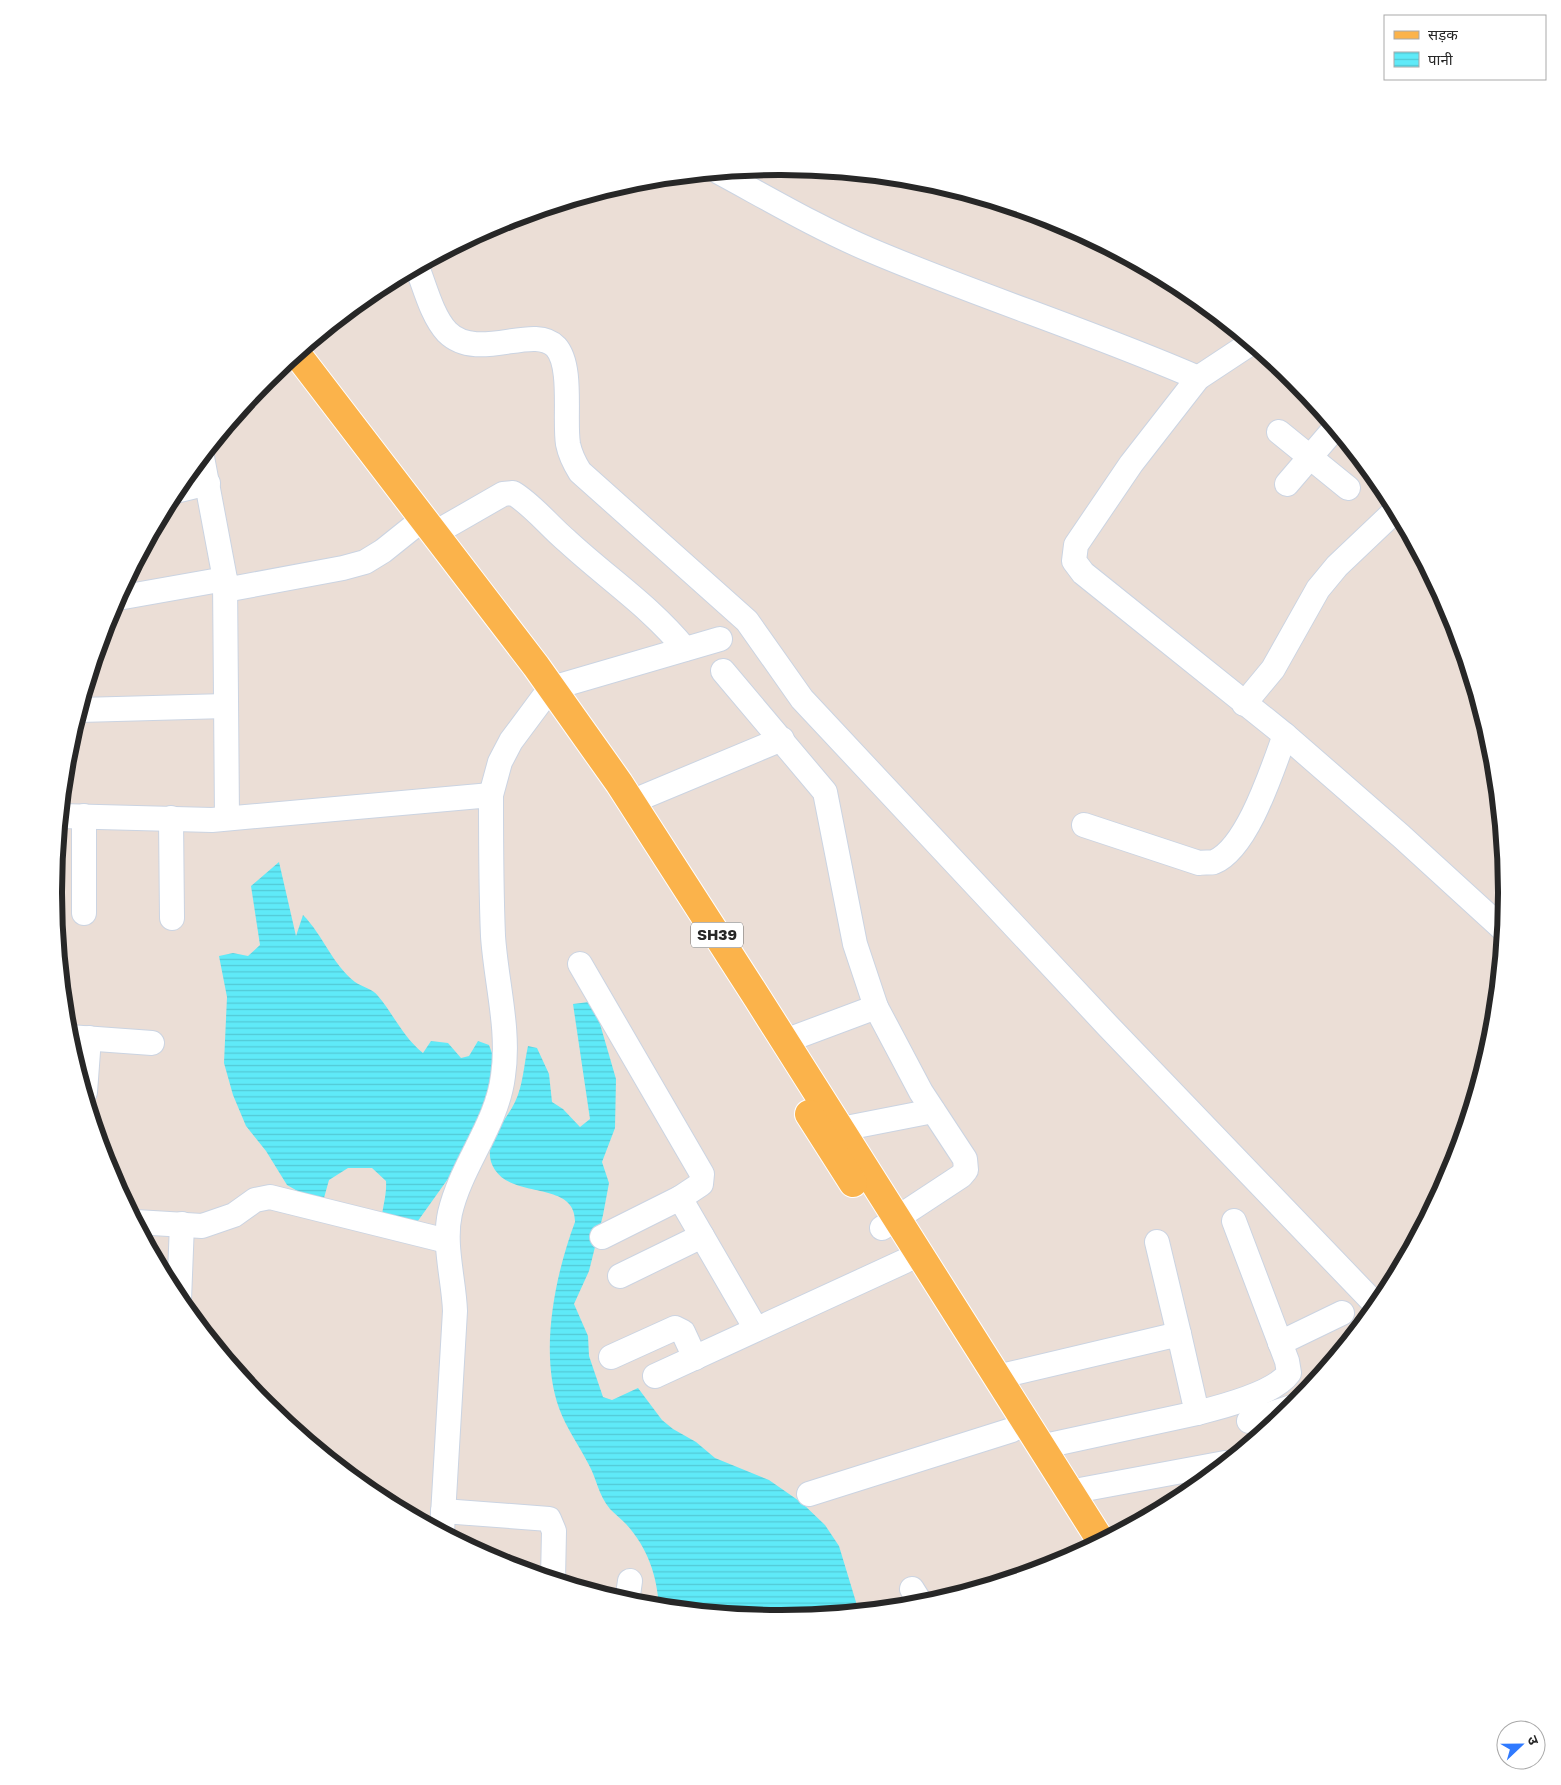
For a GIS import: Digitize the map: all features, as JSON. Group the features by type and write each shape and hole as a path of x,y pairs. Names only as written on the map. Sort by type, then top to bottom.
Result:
{"main road":[{"name":"SH39","path":"301,359 424,530 632,802 841,1129 890,1223 905,1262 1082,1543"},
{"name":"SH39","path":"291,368 424,530"},
{"name":"SH39","path":"547,693 890,1223 997,1377 1040,1448 1098,1536"}],"street":[{"path":"728,177 868,249 969,291 1129,348 1198,378"},
{"path":"420,273 438,319 447,332 461,343 472,346 539,340 551,342 557,348 564,364 568,444 580,472 747,621 802,699 1108,1026 1371,1300"},
{"path":"1246,346 1198,378 1126,472 1076,545 1074,561 1083,573 1285,735 1402,836 1497,924"},
{"path":"1279,432 1308,458 1348,488"},
{"path":"1287,484 1331,432"},
{"path":"204,465 225,584 227,818"},
{"path":"188,488 208,483"},
{"path":"127,597 343,568 365,562 424,530 503,494 513,492 568,543 649,609 668,627 685,649"},
{"path":"1244,704 1273,669 1318,589 1337,566 1390,515"},
{"path":"553,1573 554,1532 549,1519 443,1521 455,1312 448,1241 450,1214 461,1182 497,1104 503,1075 505,1041 493,936 490,795 500,762 511,742 547,693 720,639"},
{"path":"723,671 825,792 855,944 876,1007 934,1111 964,1159 966,1170 890,1223"},
{"path":"86,710 226,706"},
{"path":"1084,825 1199,863 1214,862 1231,848 1247,826 1264,791 1285,735"},
{"path":"632,802 782,739"},
{"path":"84,913 73,816 227,818 490,795"},
{"path":"171,818 172,918"},
{"path":"580,964 702,1174 700,1184 680,1198 602,1237"},
{"path":"785,1041 876,1007"},
{"path":"80,1051 79,1038 152,1043"},
{"path":"841,1129 934,1111"},
{"path":"143,1222 202,1226 234,1215 256,1200 270,1197 448,1241"},
{"path":"680,1198 756,1329"},
{"path":"1234,1221 1280,1343 1289,1373 1248,1420"},
{"path":"180,1285 182,1224"},
{"path":"620,1276 702,1236"},
{"path":"1157,1242 1197,1413"},
{"path":"655,1376 905,1262"},
{"path":"1280,1343 1342,1313"},
{"path":"611,1357 676,1328 683,1332 695,1358"},
{"path":"997,1377 1179,1334"},
{"path":"1040,1448 1197,1413 1248,1420 1274,1413"},
{"path":"809,1494 1012,1430"},
{"path":"1069,1492 1213,1465"}],"water":[{"path":"279,862 296,936 303,915 340,967 355,982 376,994 416,1047 423,1053 431,1041 448,1043 461,1058 469,1056 478,1041 489,1045 496,1064 498,1086 470,1148 415,1225 381,1223 386,1181 372,1168 348,1168 329,1180 322,1205 287,1185 266,1151 246,1126 233,1095 224,1063 227,997 219,956 233,953 248,956 260,945 251,886"},
{"path":"589,1002 598,1017 616,1079 615,1128 602,1162 609,1183 589,1271 574,1304 588,1336 589,1356 603,1397 612,1400 638,1388 662,1420 673,1429 696,1442 715,1458 769,1480 802,1503 825,1525 839,1546 857,1606 827,1609 734,1609 658,1600 656,1584 646,1553 634,1533 606,1503 589,1465 569,1430 559,1408 553,1386 550,1363 550,1339 552,1314 561,1266 575,1222 573,1209 566,1201 555,1195 516,1185 504,1179 495,1170 490,1152 495,1135 518,1096 528,1046 537,1048 549,1074 552,1102 563,1109 580,1127 590,1119 573,1004"}]}
